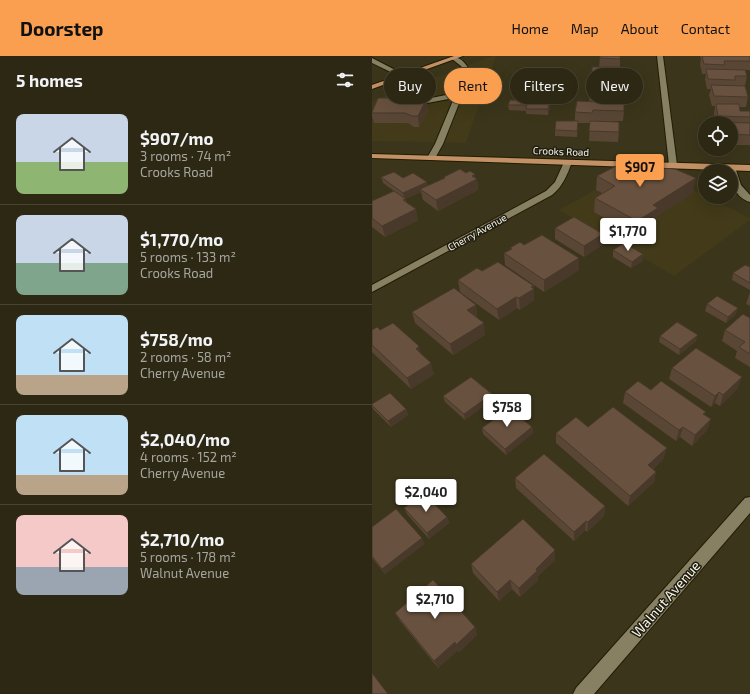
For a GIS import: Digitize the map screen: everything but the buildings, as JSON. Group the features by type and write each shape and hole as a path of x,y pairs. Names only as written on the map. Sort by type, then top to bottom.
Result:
{"main road":[{"path":"426,68 457,57"},
{"path":"372,87 384,83"},
{"name":"Crooks Road","path":"372,156 698,166"},
{"name":"Crooks Road","path":"738,167 750,168"}],"street":[{"path":"660,56 673,165"},
{"path":"457,57 465,68"},
{"path":"372,60 388,68"},
{"path":"431,158 439,144 455,104"},
{"name":"Cherry Avenue","path":"372,289 549,193 562,181 568,162"},
{"path":"738,189 740,192 750,199"},
{"name":"Walnut Avenue","path":"582,694 750,503"}],"shaded area":[{"path":"493,56 496,56 492,68 461,68"},
{"path":"444,74 444,104 479,104 466,143 372,141 372,101 384,97 384,104 436,104 436,77"},
{"path":"616,178 673,180 698,192 698,204 722,204 750,218 750,220 674,276 559,210"}]}
